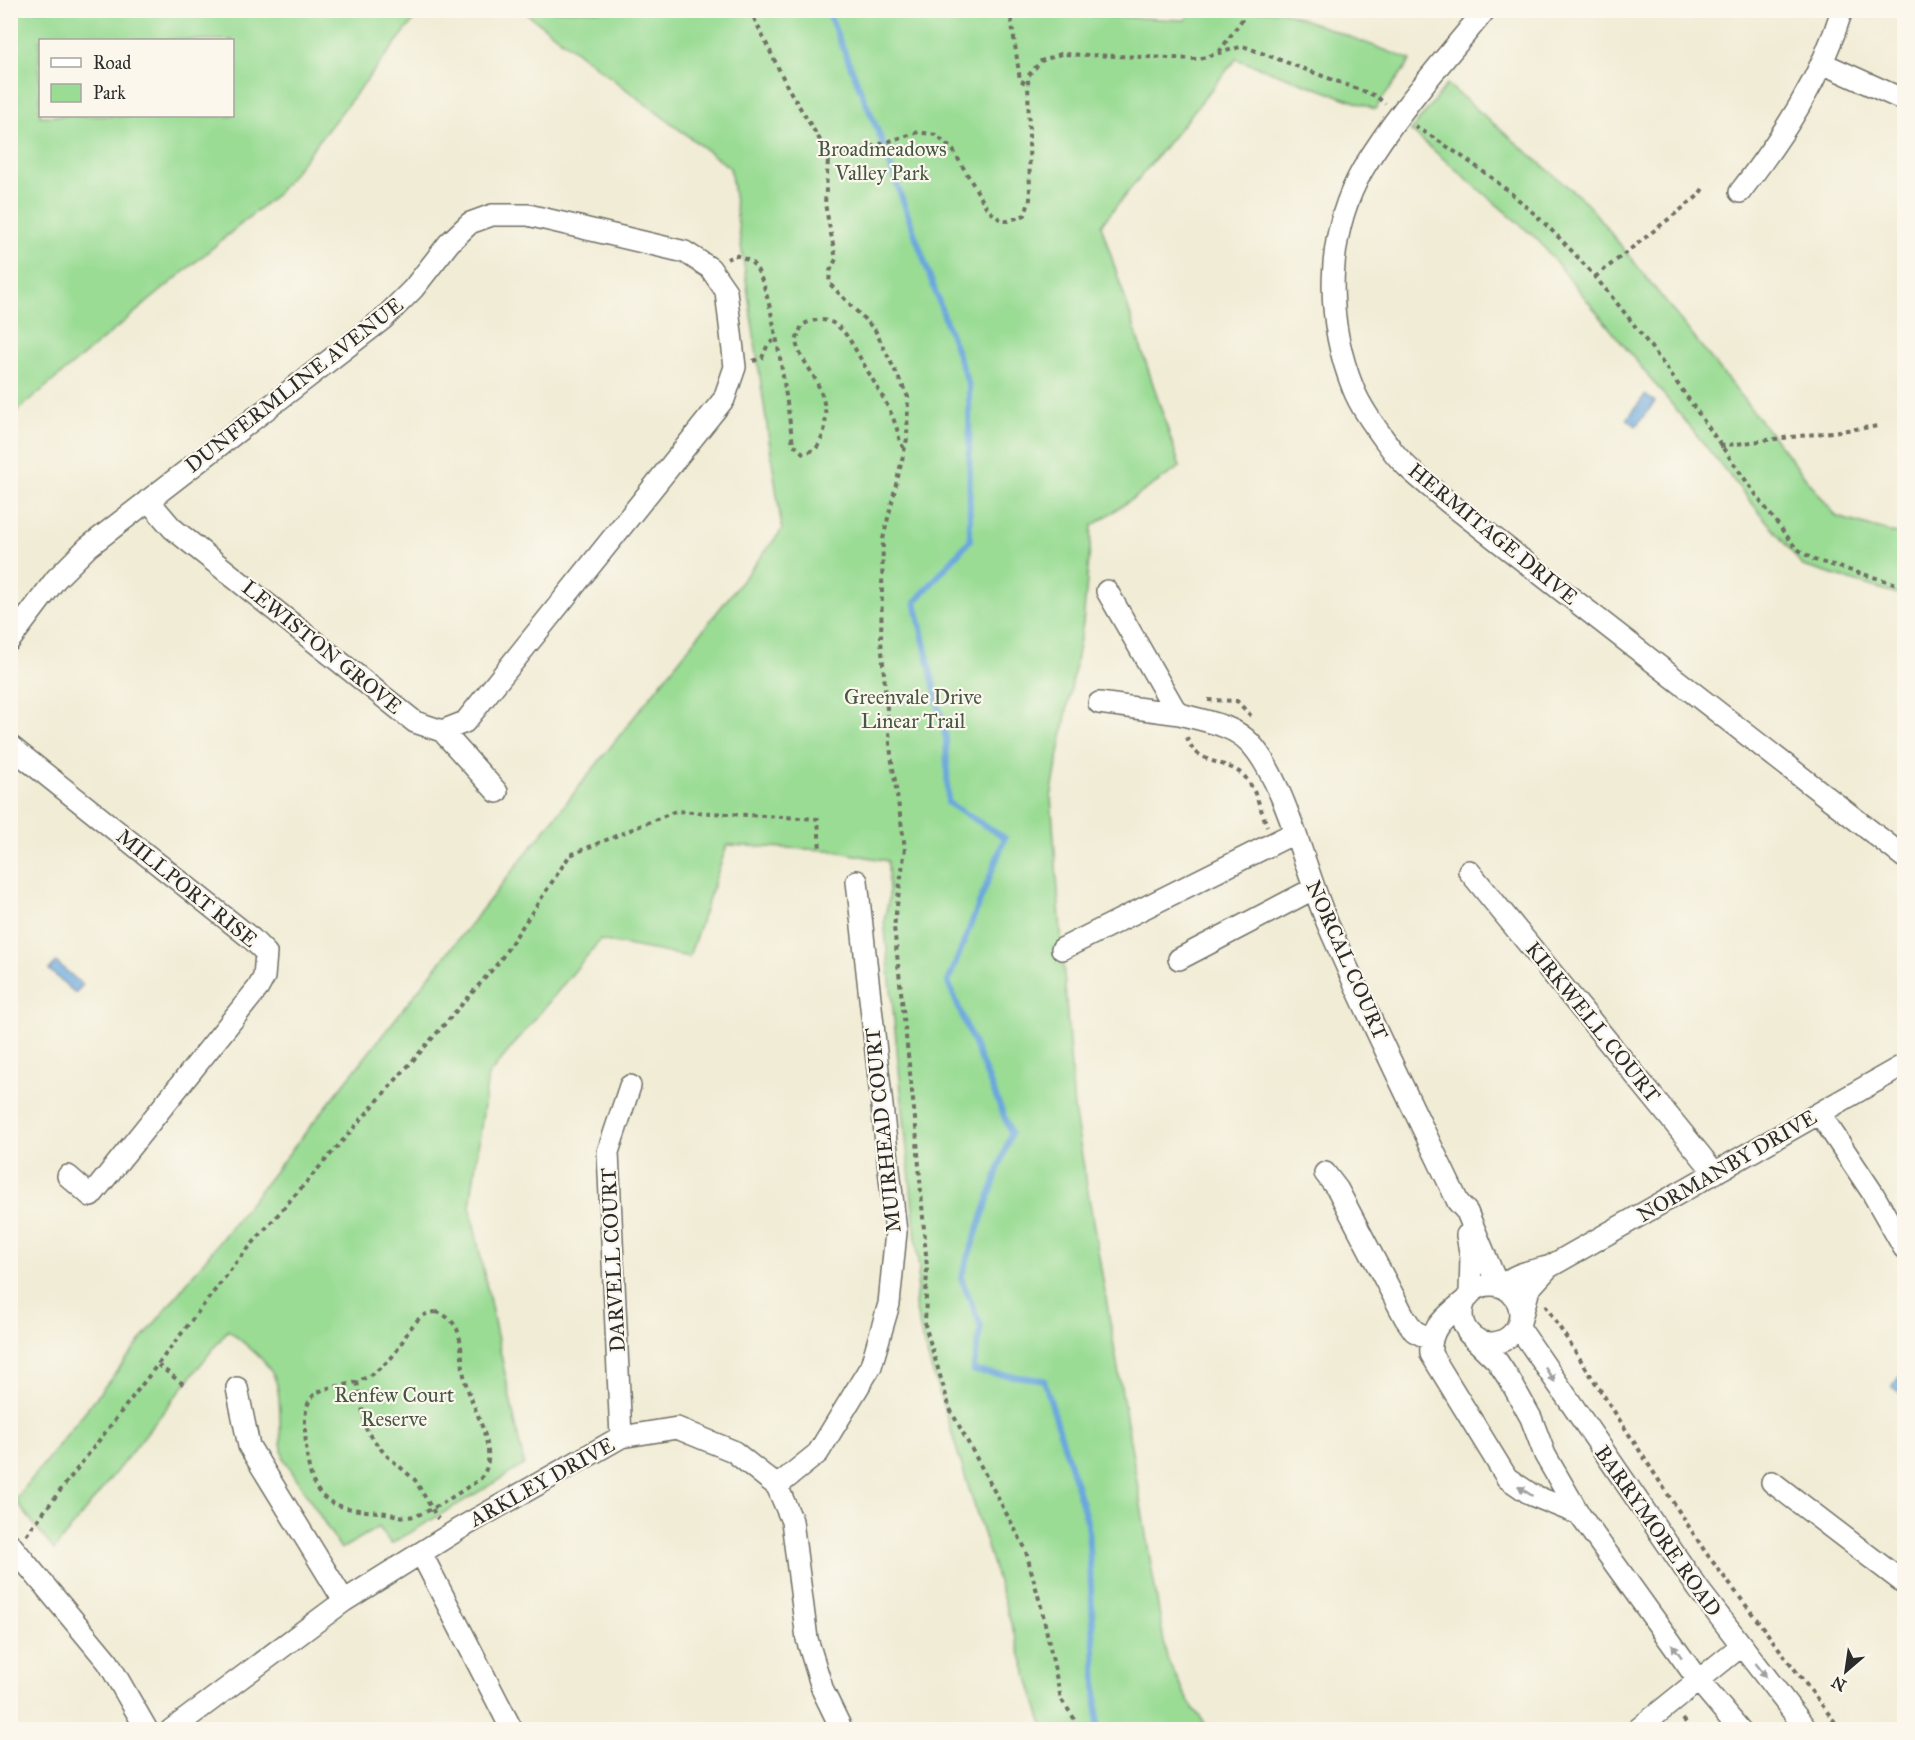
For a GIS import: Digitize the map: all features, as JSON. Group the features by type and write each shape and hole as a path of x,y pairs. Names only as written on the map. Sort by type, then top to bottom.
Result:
{"street":[{"name":"HERMITAGE DRIVE","path":"1485,10 1400,116 1362,170 1342,220 1333,265 1333,318 1353,389 1393,452 1448,502 1905,857"},
{"path":"1740,192 1782,136 1824,64 1842,10"},
{"path":"1824,64 1905,100"},
{"name":"DUNFERMLINE AVENUE","path":"10,640 56,579 76,558 383,319 413,289 449,243 470,223 492,215 528,215 685,252 710,268 726,291 735,367 724,399 465,723 442,731"},
{"name":"LEWISTON GROVE","path":"148,500 172,528 415,722 442,731 497,792"},
{"path":"1107,591 1155,678 1185,715"},
{"name":"NORCAL COURT","path":"1099,703 1185,715 1227,728 1237,732 1250,743 1263,761 1294,833 1313,889 1349,972 1458,1202 1471,1257 1462,1303"},
{"name":"MILLPORT RISE","path":"10,746 252,939 266,953 264,977 258,988 94,1202 68,1176"},
{"path":"1062,949 1294,833"},
{"name":"KIRKWELL COURT","path":"1468,871 1715,1173"},
{"name":"MUIRHEAD COURT","path":"777,1486 818,1453 871,1366 889,1304 896,1232 857,881"},
{"path":"1179,959 1313,889"},
{"name":"NORMANBY DRIVE","path":"1500,1286 1519,1275 1549,1267 1905,1065"},
{"name":"DARVELL COURT","path":"621,1437 608,1152 630,1086"},
{"path":"1820,1114 1872,1192 1905,1248"},
{"path":"1325,1173 1338,1190 1405,1318 1414,1331 1430,1339"},
{"name":"NORCAL COURT","path":"1458,1202 1467,1212 1500,1286"},
{"name":"NORMANBY DRIVE","path":"1519,1324 1532,1285 1549,1267"},
{"path":"1468,1333 1482,1342 1499,1343 1507,1339 1519,1324 1517,1301 1500,1286 1488,1285 1462,1303 1437,1326 1430,1339 1431,1354 1507,1478 1532,1496 1579,1514"},
{"path":"1462,1303 1461,1317 1468,1333 1497,1361 1511,1382 1531,1418 1545,1455 1579,1514 1698,1680 1740,1730"},
{"name":"BARRYMORE ROAD","path":"1519,1324 1647,1518 1807,1730"},
{"path":"237,1388 249,1446 344,1601"},
{"name":"ARKLEY DRIVE","path":"171,1730 344,1601 459,1529 621,1437 677,1428 733,1451 777,1486 792,1521 807,1639 823,1691 842,1730"},
{"path":"1772,1482 1905,1583"},
{"path":"12,1546 108,1662 147,1730"},
{"path":"421,1553 512,1730"},
{"path":"1637,1730 1742,1646"}],"path":[{"path":"750,10 788,88 823,145 828,160 825,204 836,259 830,271 829,283 875,330 897,369 908,397 910,420 883,539 881,640 891,755 905,848 894,927 916,1128 927,1268 925,1325 951,1409 1025,1548 1042,1610 1061,1699 1082,1730"},
{"path":"1010,10 1020,80 1027,84"},
{"path":"1218,52 1249,10"},
{"path":"828,160 919,132 943,139 953,150 988,210 1002,220 1016,219 1025,215 1030,199 1027,84 1035,66 1048,57 1060,54 1190,60 1243,46 1376,96 1400,116 1482,169 1530,210 1595,277 1796,548 1814,560 1905,586"},
{"path":"1595,277 1698,196 1704,187"},
{"path":"710,268 735,255 753,263 766,288 775,340 781,358 793,444 798,450 803,453 815,450 823,437 826,415 823,396 796,341 802,325 820,321 831,322 849,335 880,390 904,448"},
{"path":"752,361 762,358 768,344 775,340"},
{"path":"1720,446 1879,426"},
{"path":"1185,715 1189,744 1204,760 1233,768 1245,776 1274,843"},
{"path":"12,1546 36,1526 239,1259 499,962 570,855 676,811 818,819 820,851"},
{"path":"1532,1285 1706,1552 1841,1730"},
{"path":"442,1314 457,1329 465,1382 486,1445 487,1466 479,1480 432,1508 404,1517 333,1505 316,1486 307,1454 308,1406 312,1397 320,1392 357,1382 390,1359 413,1325 426,1315 442,1314"},
{"path":"158,1365 187,1387"},
{"path":"357,1382 367,1432 375,1444 415,1480 432,1508"},
{"path":"1683,1719 1692,1730"}],"green space":[{"path":"11,10 421,10 277,194 11,416"},
{"path":"1030,10 1031,13 1185,20 1192,11 1282,11 1411,60 1375,109 1236,59 1101,225 1180,467 1092,526 1083,623 1051,797 1074,1109 1167,1659 1189,1702 1209,1729 1044,1729 922,1338 915,1305 919,1269 884,920 889,898 888,861 829,850 727,845 689,957 600,940 488,1076 470,1206 524,1465 391,1544 379,1527 341,1549 284,1459 279,1394 270,1369 228,1330 54,1550 15,1500 782,530 730,168 523,11"},
{"path":"1447,84 1587,203 1837,517 1904,536 1904,596 1803,566 1538,240 1411,131"}],"water":[{"path":"1645,395 1655,402 1636,426 1627,419"},
{"path":"56,962 83,985 75,993 49,970"},
{"path":"1900,1375 1904,1378 1904,1396 1892,1387"}],"waterway":[{"path":"827,10 879,134 969,386 970,540 915,602 946,739 948,803 1005,838 948,982 1011,1133 961,1278 981,1326 973,1371 1044,1380 1088,1524 1098,1730"}],"park label":[{"name":"Broadmeadows Valley Park","path":"882,161"},
{"name":"Greenvale Drive Linear Trail","path":"913,709"},
{"name":"Renfew Court Reserve","path":"394,1407"}]}
